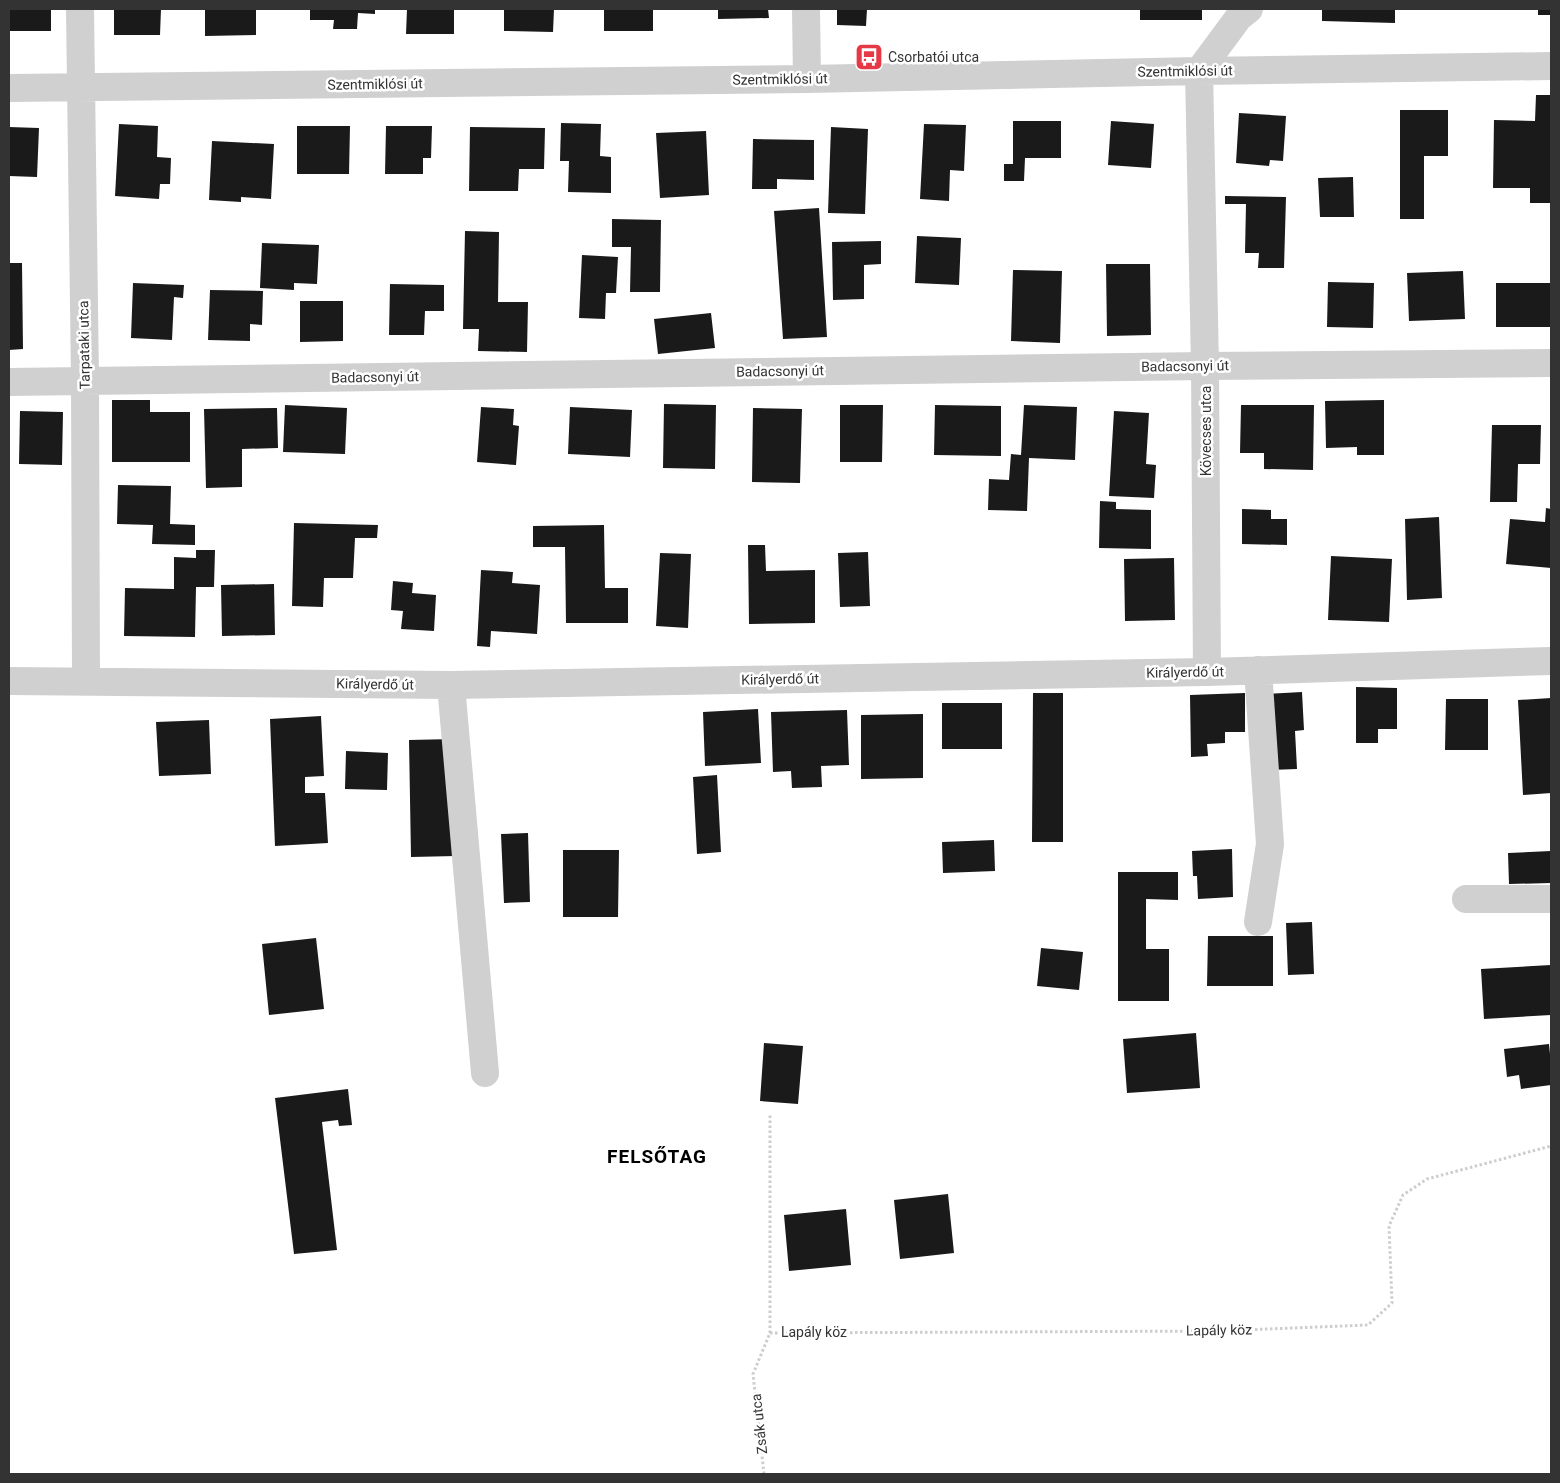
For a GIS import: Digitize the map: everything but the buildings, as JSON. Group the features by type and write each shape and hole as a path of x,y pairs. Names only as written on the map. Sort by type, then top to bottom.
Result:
{"street":[{"name":"Tarpataki utca","path":"80,9 85,380 86,681"},
{"path":"806,9 807,79"},
{"path":"1199,71 1239,17 1249,9"},
{"name":"Szentmiklósi út","path":"9,88 807,79 1551,66"},
{"name":"Kövecses utca","path":"1199,71 1205,366 1207,672"},
{"name":"Badacsonyi út","path":"9,382 1551,363"},
{"name":"Királyerdő út","path":"9,681 451,685 1207,672 1551,661"},
{"path":"1258,670 1270,844 1258,922"},
{"path":"451,685 485,1073"},
{"path":"1466,899 1551,899"}],"path":[{"path":"770,1114 770,1333"},
{"name":"Lapály köz","path":"770,1333 1218,1330 1368,1325 1392,1302 1389,1226 1403,1195 1427,1179 1551,1146"},
{"name":"Zsák utca","path":"764,1474 753,1374 770,1333"}],"place":[{"name":"Csorbatói utca","path":"869,57"}],"district":[{"name":"FELSŐTAG","path":"657,1156"}]}
